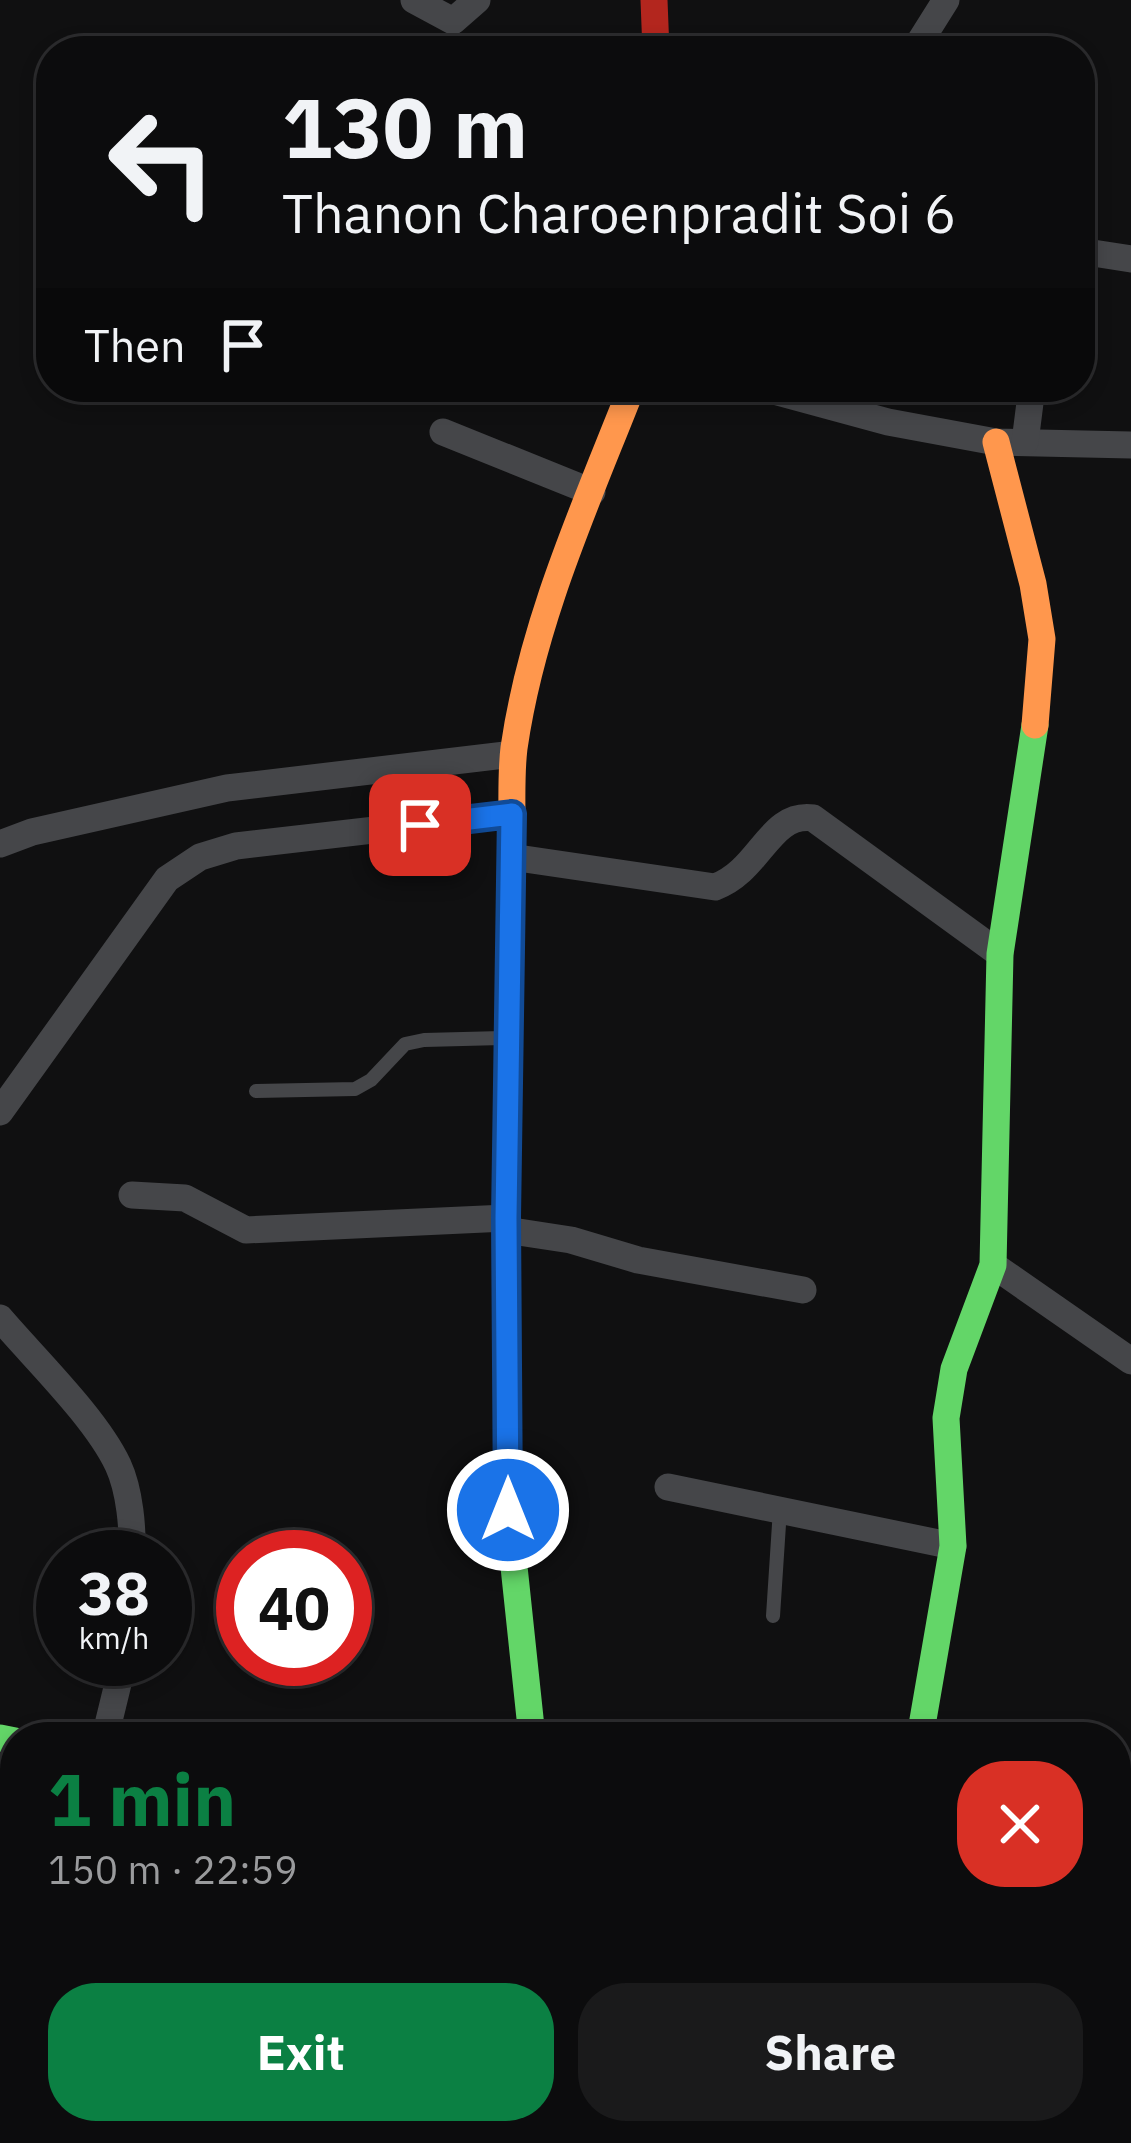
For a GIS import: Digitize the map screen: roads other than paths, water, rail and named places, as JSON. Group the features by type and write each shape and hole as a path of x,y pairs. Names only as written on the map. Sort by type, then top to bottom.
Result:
{"street":[{"path":"414,0 453,21 477,0"},
{"path":"654,0 655,36"},
{"path":"923,36 946,0"},
{"path":"1095,253 1131,259"},
{"path":"530,1722 508,1510 506,1224 513,754 521,693 626,402"},
{"path":"814,402 888,422 996,442 1131,445"},
{"path":"1025,442 1030,402"},
{"path":"443,432 592,492"},
{"path":"923,1722 953,1546 946,1418 954,1369 993,1264 1000,954 1040,690 1042,639 1033,584 996,442"},
{"path":"0,844 32,832 227,788 513,754"},
{"path":"0,1112 167,879 200,857 236,846 512,814"},
{"path":"511,857 716,887 744,872 786,820 813,818 1000,954"},
{"path":"132,1195 185,1198 246,1230 506,1224 638,1260 803,1290"},
{"path":"993,1264 1131,1361"},
{"path":"0,1318 89,1422 119,1466 133,1530"},
{"path":"668,1486 953,1546"},
{"path":"109,1722 117,1686"}],"lane":[{"path":"256,1091 355,1089 371,1080 405,1044 508,1038"},
{"path":"773,1616 781,1509"}]}
